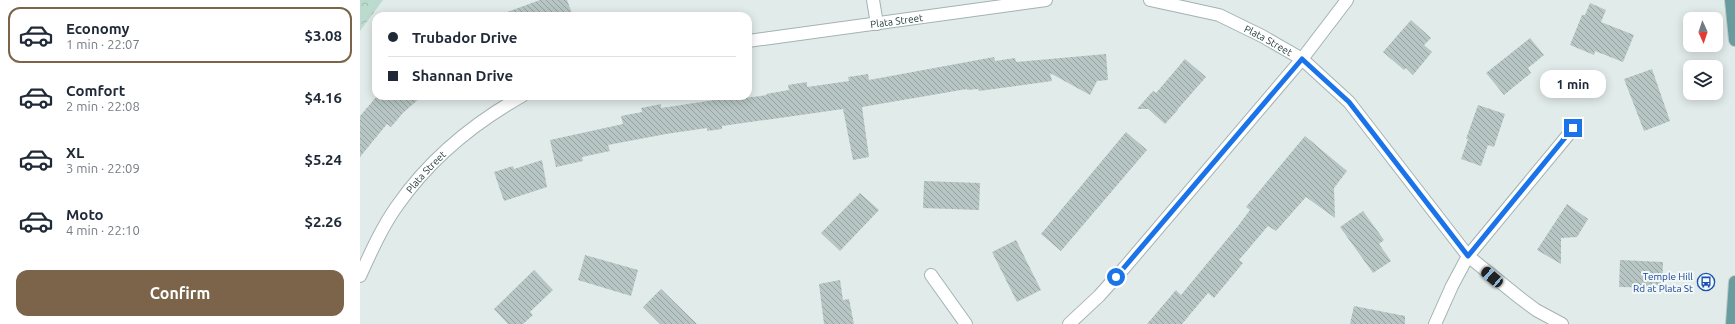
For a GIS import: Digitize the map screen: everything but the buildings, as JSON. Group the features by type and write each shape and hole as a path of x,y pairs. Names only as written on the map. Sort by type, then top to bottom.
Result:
{"main road":[{"path":"1731,0 1735,40"},
{"path":"1732,324 1735,282"}],"street":[{"path":"873,0 877,24"},
{"name":"Plata Street","path":"752,40 1046,0"},
{"name":"Plata Street","path":"1150,0 1219,15 1262,36 1302,59 1349,102 1468,256 1525,302 1562,324"},
{"path":"1069,324 1099,296 1302,59 1347,0"},
{"name":"Plata Street","path":"360,276 397,206 423,173 450,147 494,112 515,100"},
{"path":"1435,324 1452,286 1468,256 1573,128"},
{"path":"931,275 966,324"}],"green space":[{"path":"360,0 383,0 374,12 372,12 372,15 360,31"}],"place":[{"name":"Temple Hill Rd at Plata St","path":"1706,282"}],"route":[{"path":"1116,277 1302,59 1349,102 1423,200 1468,256 1573,128"}]}
